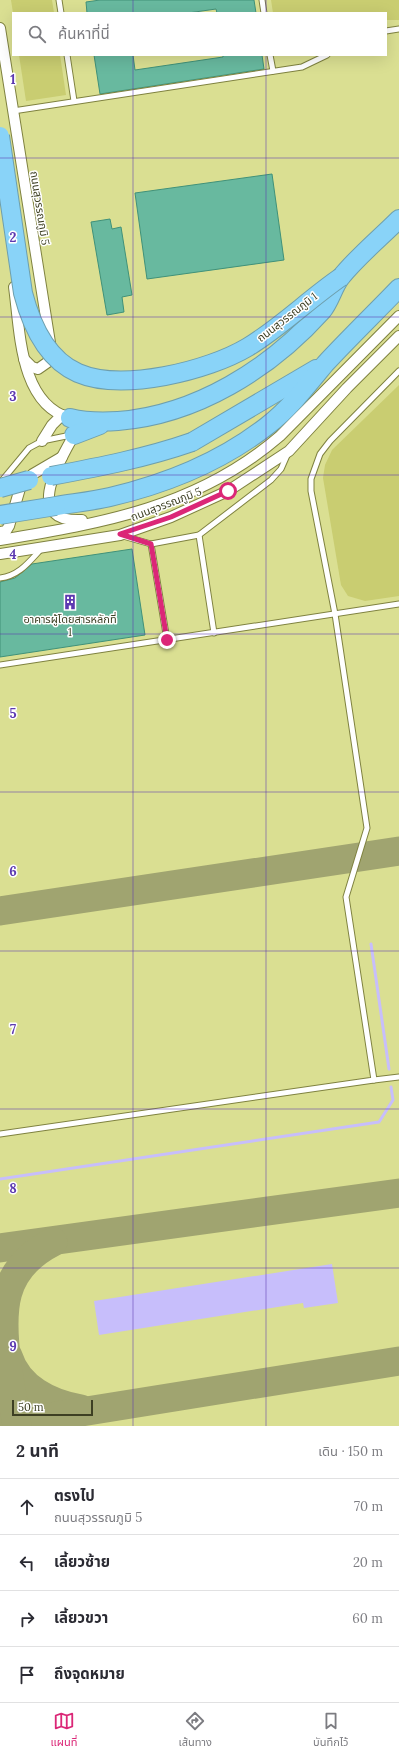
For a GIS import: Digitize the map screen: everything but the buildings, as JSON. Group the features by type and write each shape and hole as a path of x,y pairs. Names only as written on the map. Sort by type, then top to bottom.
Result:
{"highway":[{"name":"ถนนสุวรรณภูมิ 1","path":"0,136 23,293 28,314 37,334 56,357 78,373 105,380 137,380 171,375 211,363 247,348 266,335 314,296 341,278 399,219"},
{"path":"69,423 144,419 168,413 198,401 266,363 289,344 323,310 341,278"},
{"path":"0,515 110,498 158,484 204,464 241,444 267,426 296,400 326,364 399,288"},
{"path":"0,488 29,480 127,461 159,453 192,442 326,364"}],"street":[{"name":"ถนนสุวรรณภูมิ 5","path":"0,28 6,82 13,111 30,246 50,349 48,362 38,369 32,367 24,360"},
{"path":"0,198 24,360 28,374 38,393 46,404 69,423"},
{"name":"ถนนสุวรรณภูมิ 5","path":"0,540 116,518 163,504 184,496 210,483 264,450 399,316"},
{"name":"ถนนสุวรรณภูมิ 5","path":"0,554 120,534 171,517 228,491 290,451 347,388 399,336"},
{"name":"ถนนสุวรรณภูมิ 5","path":"69,423 62,456 51,481 48,497 51,508 54,514 71,521 116,518"},
{"path":"42,441 52,425 69,423"},
{"path":"0,532 6,531 9,526 21,485 33,474 62,456"}],"lane":[{"path":"59,0 61,12"},
{"path":"262,0 264,12"},
{"path":"387,31 399,29"},
{"path":"67,56 74,101"},
{"path":"270,56 273,71"},
{"path":"13,111 302,67 325,56"},
{"path":"2,210 14,208"},
{"path":"8,250 21,248"},
{"path":"374,1080 346,897 367,828 335,614 311,479 320,454 330,441 399,371"},
{"path":"0,483 28,448 42,441 69,423"},
{"path":"120,534 151,544 199,534 271,480 281,469 290,451"},
{"path":"199,534 214,633"},
{"path":"151,544 167,640"},
{"path":"0,578 10,577 21,571 42,548"},
{"path":"0,665 399,604"},
{"path":"0,1134 399,1077"}],"shaded area":[{"path":"0,0 399,0 399,1426 0,1426"},
{"path":"11,0 52,0 54,12 13,12"},
{"path":"271,0 399,0 399,20 387,20 387,12 273,12"},
{"path":"19,56 60,56 66,95 26,101"},
{"path":"399,385 399,596 365,601 348,596 341,585 323,478 325,465 332,450"},
{"path":"332,1264 338,1303 304,1308 303,1303 99,1335 94,1301"}],"waterway":[{"path":"371,944 389,1069"},
{"path":"0,1179 379,1122 393,1100 391,1087"}],"taxiway":[{"path":"0,911 399,851"},
{"path":"0,1248 399,1193"},
{"path":"17,1426 5,1345 5,1309 8,1293 13,1279 22,1265 36,1253 53,1242"},
{"path":"8,1356 19,1377 27,1386 37,1393 58,1403 81,1409"},
{"path":"0,1425 399,1361"}],"place":[{"name":"อาคารผู้โดยสารหลักที่ 1","path":"70,602"}],"route":[{"path":"167,640 151,544 120,534 171,517 228,491"}]}
